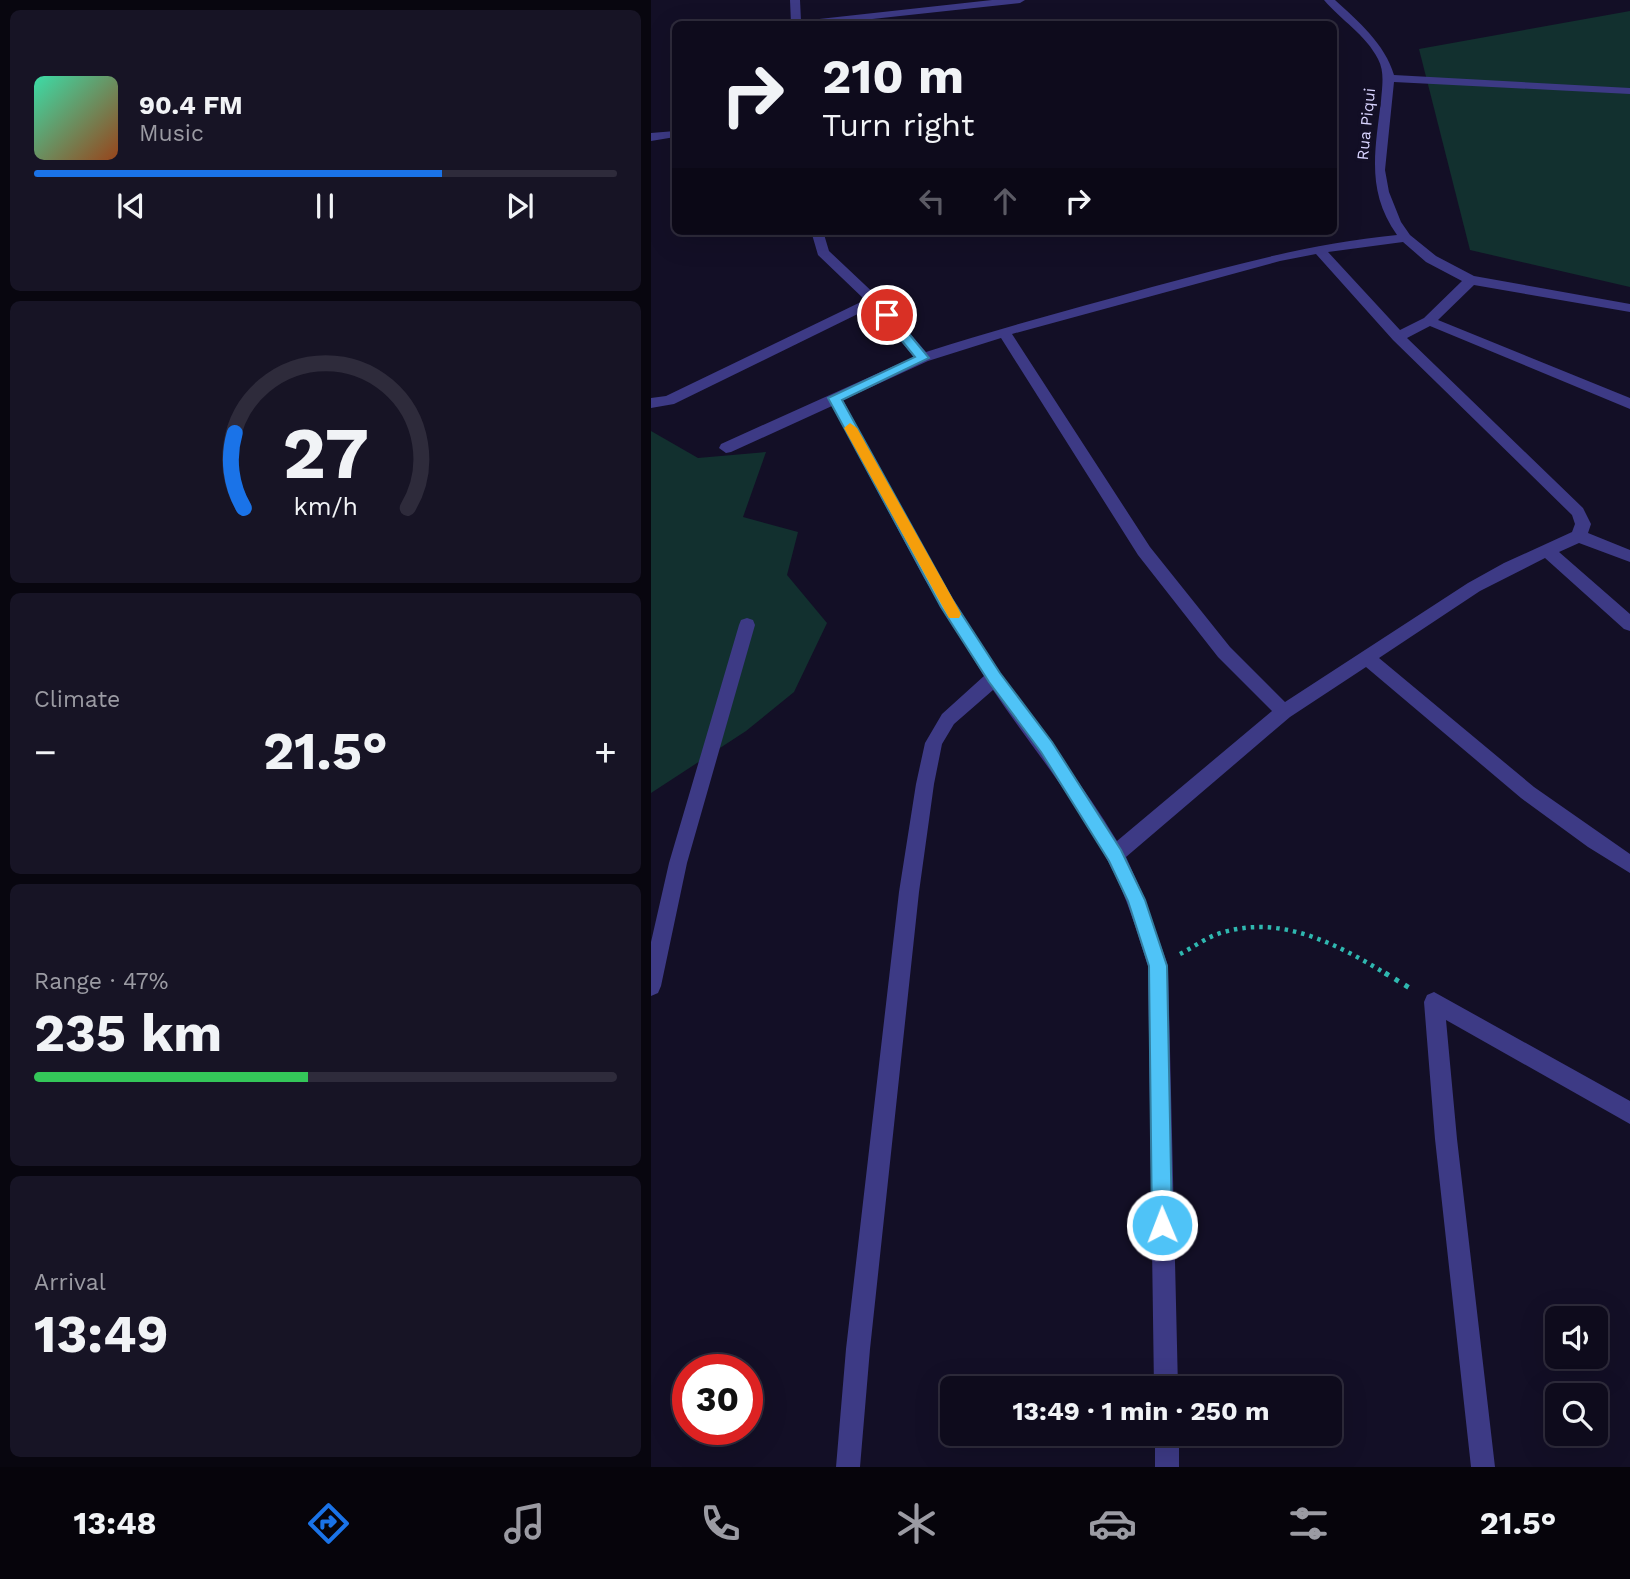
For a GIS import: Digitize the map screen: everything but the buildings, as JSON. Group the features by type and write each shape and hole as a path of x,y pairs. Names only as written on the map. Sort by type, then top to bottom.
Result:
{"street":[{"path":"795,0 796,21"},
{"path":"829,21 1020,0"},
{"name":"Rua Piqui","path":"1329,0 1375,46 1384,59 1389,78 1379,170 1383,192 1395,223 1406,238 1431,259 1471,280 1630,308"},
{"path":"1389,78 1630,91"},
{"path":"651,137 672,134"},
{"path":"818,235 823,252 874,302 923,358"},
{"path":"726,448 923,358 1004,332 1279,257 1318,249 1406,238"},
{"path":"1318,249 1398,337 1578,512 1583,524 1579,536"},
{"path":"1398,337 1429,321 1471,280"},
{"path":"651,403 670,400 874,302"},
{"path":"1429,321 1537,368 1630,404"},
{"path":"1004,332 1145,551 1224,652 1284,712"},
{"path":"835,398 910,539 994,678 1046,747 1115,855 1136,900 1158,966 1166,1376"},
{"path":"1115,855 1284,712 1369,659 1474,587 1579,536 1630,556"},
{"path":"1548,550 1630,624"},
{"path":"651,986 678,863 747,625"},
{"path":"1369,659 1514,783 1630,864"},
{"path":"848,1467 858,1349 908,906 925,784 934,743 948,719 994,678"},
{"path":"1434,1002 1630,1113"},
{"path":"1434,1002 1445,1139 1483,1467"},
{"path":"1167,1446 1167,1467"}],"path":[{"path":"1158,966 1223,932 1247,927 1284,928 1326,940 1434,1002"}],"green space":[{"path":"1630,11 1630,287 1470,250 1419,49"},
{"path":"651,431 698,458 766,452 743,517 798,532 787,575 827,623 794,692 746,731 651,793"}],"slow traffic":[{"path":"850,428 954,614"}],"route":[{"path":"887,315 923,358 835,398 946,603 994,678 1046,747 1115,855 1136,900 1158,966 1162,1225"}]}
